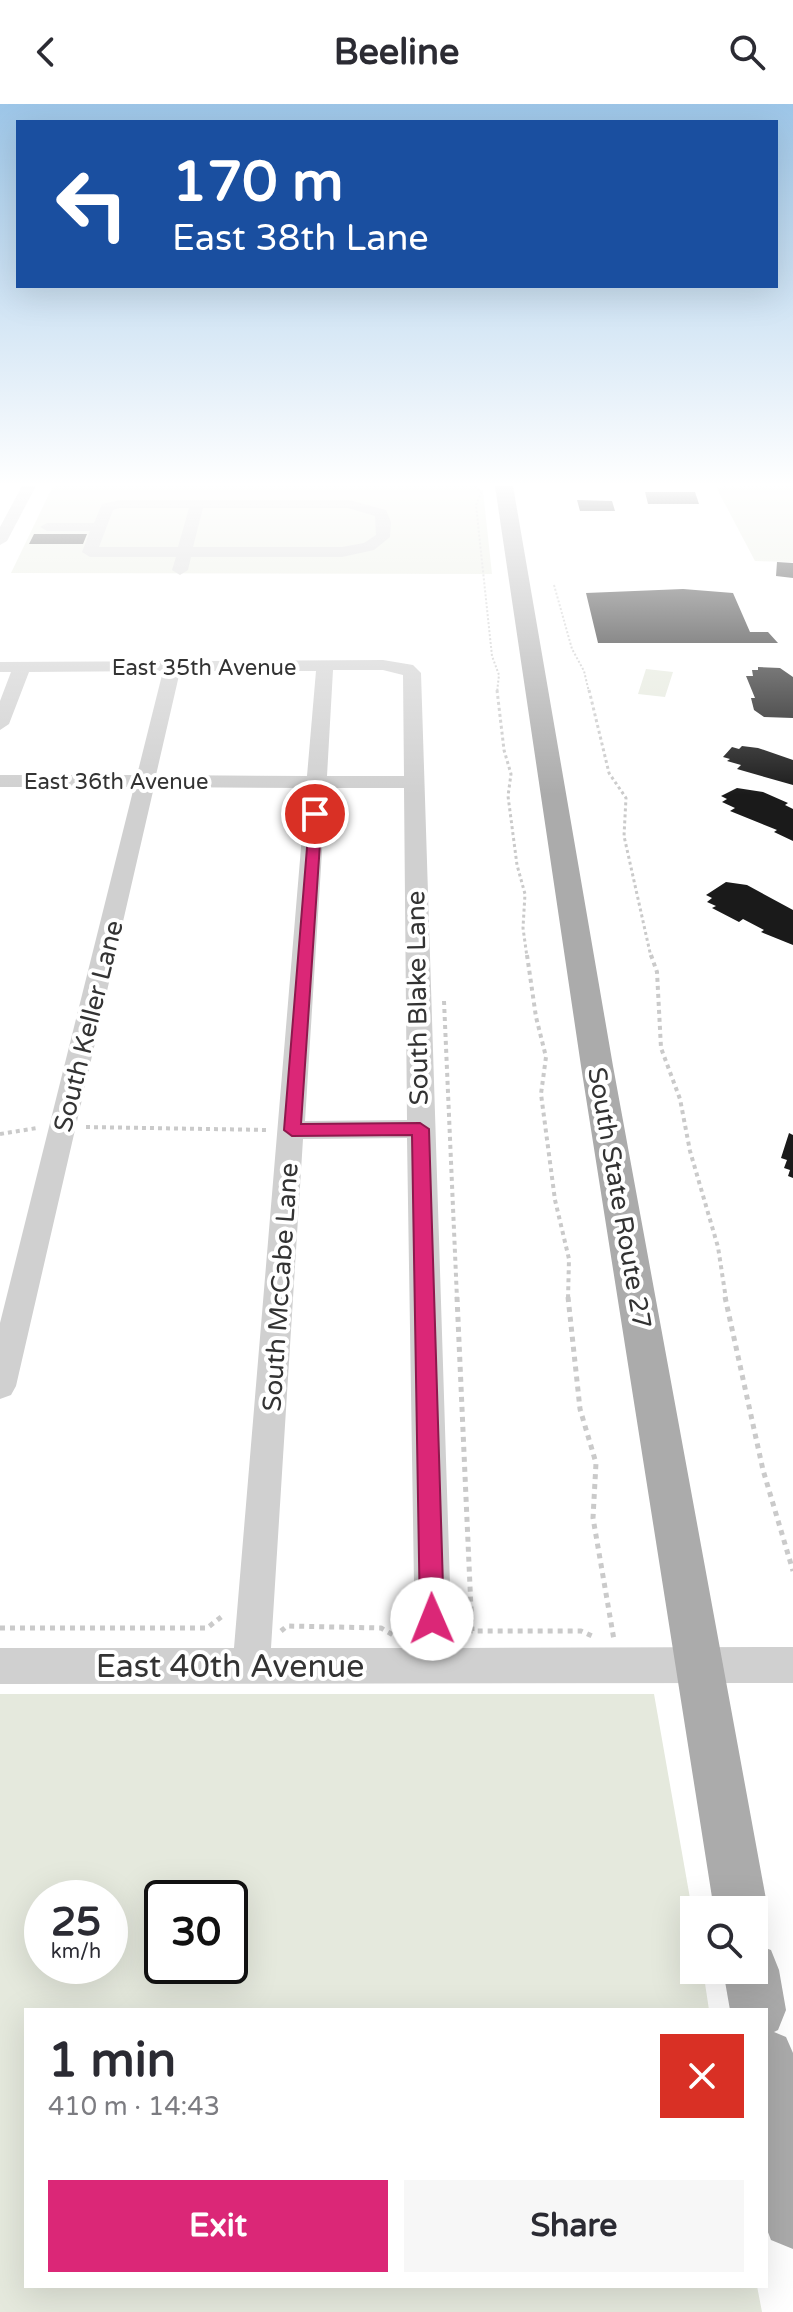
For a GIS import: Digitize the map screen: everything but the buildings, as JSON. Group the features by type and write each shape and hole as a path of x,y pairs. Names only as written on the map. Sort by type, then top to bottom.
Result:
{"main road":[{"name":"South State Route 27","path":"521,589 597,1066 739,1896"},
{"path":"753,1984 758,2008"},
{"path":"768,2069 793,2218"}],"street":[{"name":"East 35th Avenue","path":"0,667 383,665 407,669"},
{"name":"South Keller Lane","path":"0,1386 148,781 173,666"},
{"name":"South McCabe Lane","path":"251,1667 277,1135 317,782 325,666"},
{"path":"0,724 22,667"},
{"name":"South Blake Lane","path":"407,669 412,673 434,1665"},
{"name":"East 36th Avenue","path":"0,781 413,782"},
{"path":"277,1135 420,1129"},
{"name":"East 40th Avenue","path":"0,1666 793,1665"}],"path":[{"path":"485,589 492,656 499,675 497,693 504,750 511,774 508,796 517,865 525,894 523,928 536,1017 546,1057 541,1094 555,1200 569,1259 568,1314 580,1409 596,1463 593,1518 614,1642 621,1664"},
{"path":"555,589 572,649 584,671 609,773 626,798 624,836 646,942 657,972 661,1048 680,1099 690,1151 718,1247 741,1377 763,1470 793,1571"},
{"path":"0,1134 63,1127 277,1135"},
{"path":"0,1628 207,1628 227,1613"},
{"path":"273,1638 287,1626 381,1628 393,1635"}],"shaded area":[{"path":"646,669 673,672 665,697 638,694"},
{"path":"0,1694 654,1694 690,1896 680,1896 680,1984 705,1984 709,2008 24,2008 24,2288 757,2288 762,2312 0,2312"}],"route":[{"path":"315,814 292,1130 420,1129 432,1619"}]}
